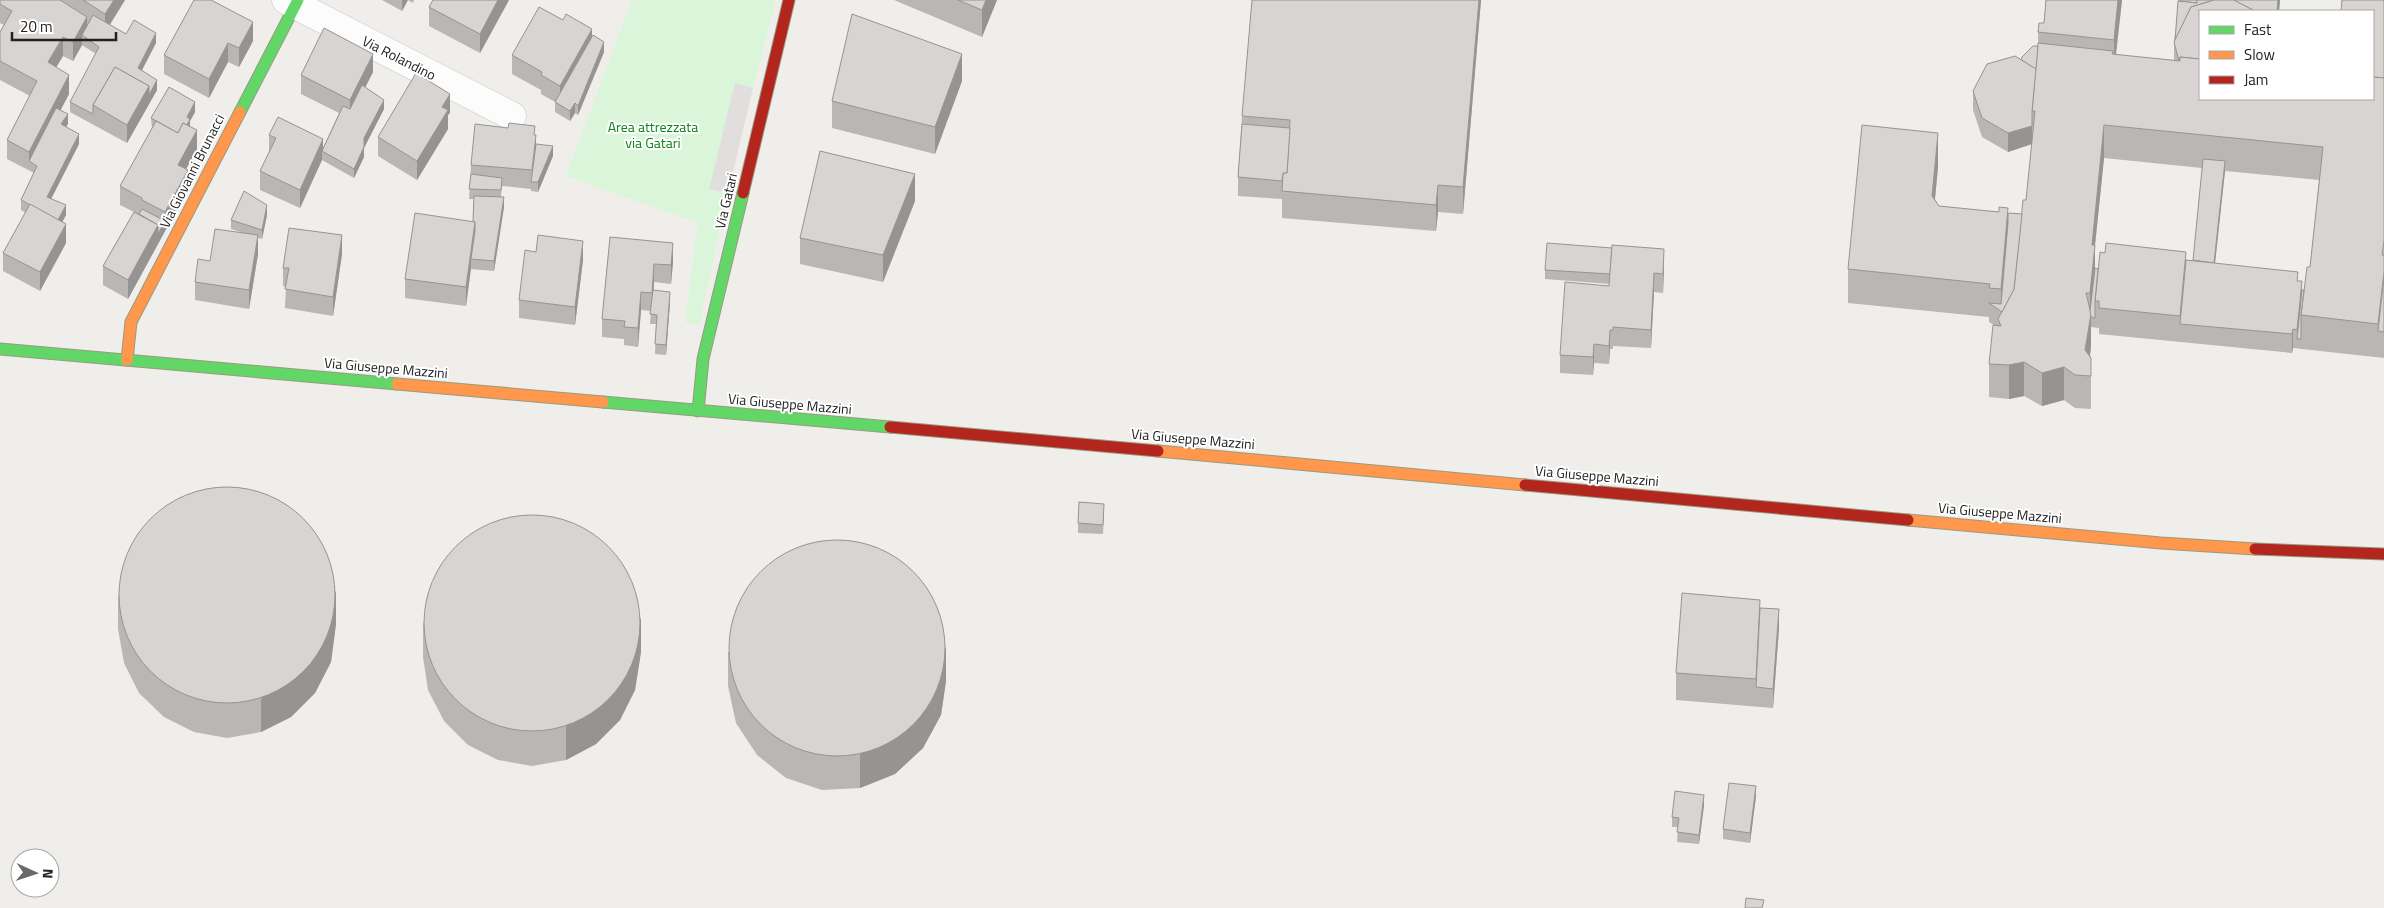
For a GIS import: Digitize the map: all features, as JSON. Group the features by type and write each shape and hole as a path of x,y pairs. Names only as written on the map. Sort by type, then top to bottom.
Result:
{"main road":[{"name":"Via Gatari","path":"698,411 703,359 789,0"},
{"name":"Via Giovanni Brunacci","path":"127,360 130,322 293,2"},
{"name":"Via Giuseppe Mazzini","path":"0,349 2161,543 2247,550 2384,554"}],"street":[{"name":"Via Rolandino","path":"293,2 512,116"}],"green space":[{"name":"Area attrezzata via Gatari","path":"632,0 776,0 753,88 735,83 710,189 728,193 699,326 685,322 698,223 566,176"}],"shaded area":[{"path":"735,83 753,88 728,193 709,189"}],"building":[{"path":"0,0 60,0 87,17 73,42 63,37 48,62 69,75 29,152 7,140 37,81 0,61 0,32 12,11 0,4"},
{"path":"83,0 114,0 105,14"},
{"path":"194,0 211,0 253,22 239,48 228,43 209,79 164,55"},
{"path":"433,0 498,0 480,34 429,7"},
{"path":"958,0 986,0 982,10"},
{"path":"1252,0 1479,0 1463,187 1438,185 1436,205 1282,191 1283,173 1287,173 1290,120 1242,116"},
{"path":"2046,0 2118,0 2114,40 2038,32 2039,23 2044,23"},
{"path":"2197,0 2197,3 2179,1"},
{"path":"2197,0 2214,0 2191,7 2175,41 2178,1 2197,3"},
{"path":"2214,0 2234,0 2253,10 2199,10 2199,59 2180,57 2179,61 2174,42 2191,7"},
{"path":"2234,0 2278,0 2277,10 2253,10"},
{"path":"2342,0 2384,0 2384,78 2374,77 2374,10 2341,10"},
{"path":"539,7 563,20 566,14 592,29 560,86 541,75 542,72 512,55"},
{"path":"852,14 962,54 935,127 832,101"},
{"path":"93,15 126,34 134,20 156,33 138,68 157,80 149,95 149,86 115,67 93,105 93,114 70,102 99,47 82,35"},
{"path":"324,28 373,54 350,100 301,75"},
{"path":"593,35 604,42 578,106 575,103 570,111 555,102"},
{"path":"2038,43 2113,51 2112,54 2180,61 2180,57 2199,59 2199,100 2374,100 2374,77 2384,78 2384,240 2382,255 2384,255 2384,272 2378,324 2301,315 2307,267 2310,267 2323,147 2104,125 2092,245 2095,245 2090,293 2086,293 2091,314 2085,350 2091,358 2091,376 2075,375 2064,367 2042,373 2024,362 2009,365 1989,364 1993,325 2001,326 1998,319 2014,289 2035,111 2032,111"},
{"path":"2033,46 2038,46 2036,69 2021,60"},
{"path":"2015,56 2036,69 2032,126 2008,133 1982,118 1973,91 1987,64"},
{"path":"115,67 149,86 127,125 93,105"},
{"path":"416,73 450,94 442,107 448,110 417,161 378,137"},
{"path":"362,85 384,100 364,138 364,147 354,169 322,151 343,106 350,109"},
{"path":"169,87 195,102 187,117 190,119 187,125 183,123 178,133 151,118"},
{"path":"56,108 68,114 61,124 79,134 47,197 66,205 58,220 21,200 37,166 29,161"},
{"path":"278,117 323,139 300,190 260,171 276,138 269,135"},
{"path":"156,121 178,133 183,123 197,130 178,165 188,170 165,212 120,186"},
{"path":"509,123 535,126 534,135 536,135 532,170 471,165 475,124 508,128"},
{"path":"1242,124 1290,128 1287,173 1283,173 1282,181 1238,177"},
{"path":"1862,125 1938,133 1932,196 1939,206 1999,212 1999,207 2008,208 2001,289 1989,288 1990,284 1848,269"},
{"path":"536,144 553,146 538,182 531,182"},
{"path":"820,151 915,174 883,255 800,238"},
{"path":"2203,159 2225,161 2214,263 2193,260"},
{"path":"471,174 502,178 501,190 469,189"},
{"path":"244,191 267,205 262,230 231,220"},
{"path":"474,196 504,197 494,261 471,259 475,231 475,222 473,221"},
{"path":"30,204 66,224 40,272 3,253"},
{"path":"142,209 165,221 158,234 158,225 139,214"},
{"path":"134,212 158,225 128,280 103,266"},
{"path":"415,213 475,222 466,287 405,279"},
{"path":"2009,213 2022,214 2014,289 2002,312 1989,303 2001,304"},
{"path":"289,228 342,235 333,297 285,289 289,268 283,268"},
{"path":"215,229 258,235 249,290 195,282 198,259 210,261"},
{"path":"538,235 583,241 575,307 519,300 525,250 536,252"},
{"path":"610,237 673,243 671,265 654,264 652,293 641,292 638,328 624,327 625,321 602,319"},
{"path":"1547,243 1612,248 1610,274 1545,270"},
{"path":"2106,243 2186,252 2180,316 2099,308 2099,301 2095,301 2100,252 2105,253"},
{"path":"1612,245 1664,249 1663,274 1654,273 1651,330 1613,327 1613,330 1610,330 1609,346 1594,344 1593,357 1560,355 1565,282 1609,286"},
{"path":"2186,260 2298,272 2297,281 2302,281 2297,330 2293,329 2292,334 2180,324"},
{"path":"2095,268 2098,269 2095,318 2091,317 2090,311"},
{"path":"2384,277 2384,332 2378,331"},
{"path":"653,290 670,292 666,345 655,344 657,315 650,314"},
{"path":"2302,290 2304,290 2301,339 2297,339"},
{"path":"238,487 268,495 278,500 296,511 311,526 327,554 335,584 335,606 327,636 311,664 296,679 268,695 248,701 216,703 186,695 176,690 158,679 143,664 127,636 121,616 119,584 127,554 132,544 143,526 158,511 186,495 206,489"},
{"path":"1079,502 1104,504 1103,525 1078,523"},
{"path":"543,515 573,523 583,528 601,539 616,554 632,582 640,612 640,634 632,664 616,692 601,707 573,723 553,729 521,731 491,723 481,718 463,707 448,692 432,664 426,644 424,612 432,582 437,572 448,554 463,539 491,523 511,517"},
{"path":"848,540 878,548 888,553 906,564 921,579 937,607 945,637 945,659 937,689 921,717 906,732 878,748 858,754 826,756 796,748 786,743 768,732 753,717 737,689 731,669 729,637 737,607 742,597 753,579 768,564 796,548 816,542"},
{"path":"1682,593 1760,600 1756,679 1676,673"},
{"path":"1760,608 1779,609 1773,689 1756,687"},
{"path":"1729,783 1756,786 1750,833 1723,829"},
{"path":"1675,791 1704,795 1699,835 1677,832 1679,818 1672,817"},
{"path":"1746,898 1764,900 1762,908 1745,908"}],"traffic: fast":[{"path":"240,112 298,0"},
{"path":"698,411 703,359 743,193"},
{"path":"0,349 397,384"},
{"path":"603,402 890,427"}],"traffic: slow":[{"path":"127,360 131,322 240,112"},
{"path":"397,384 603,402"},
{"path":"1158,451 1525,485"},
{"path":"1908,520 2161,543 2255,549"}],"traffic: jam":[{"path":"743,193 789,0"},
{"path":"890,427 1158,451"},
{"path":"1525,485 1908,520"},
{"path":"2255,549 2384,554"}]}
